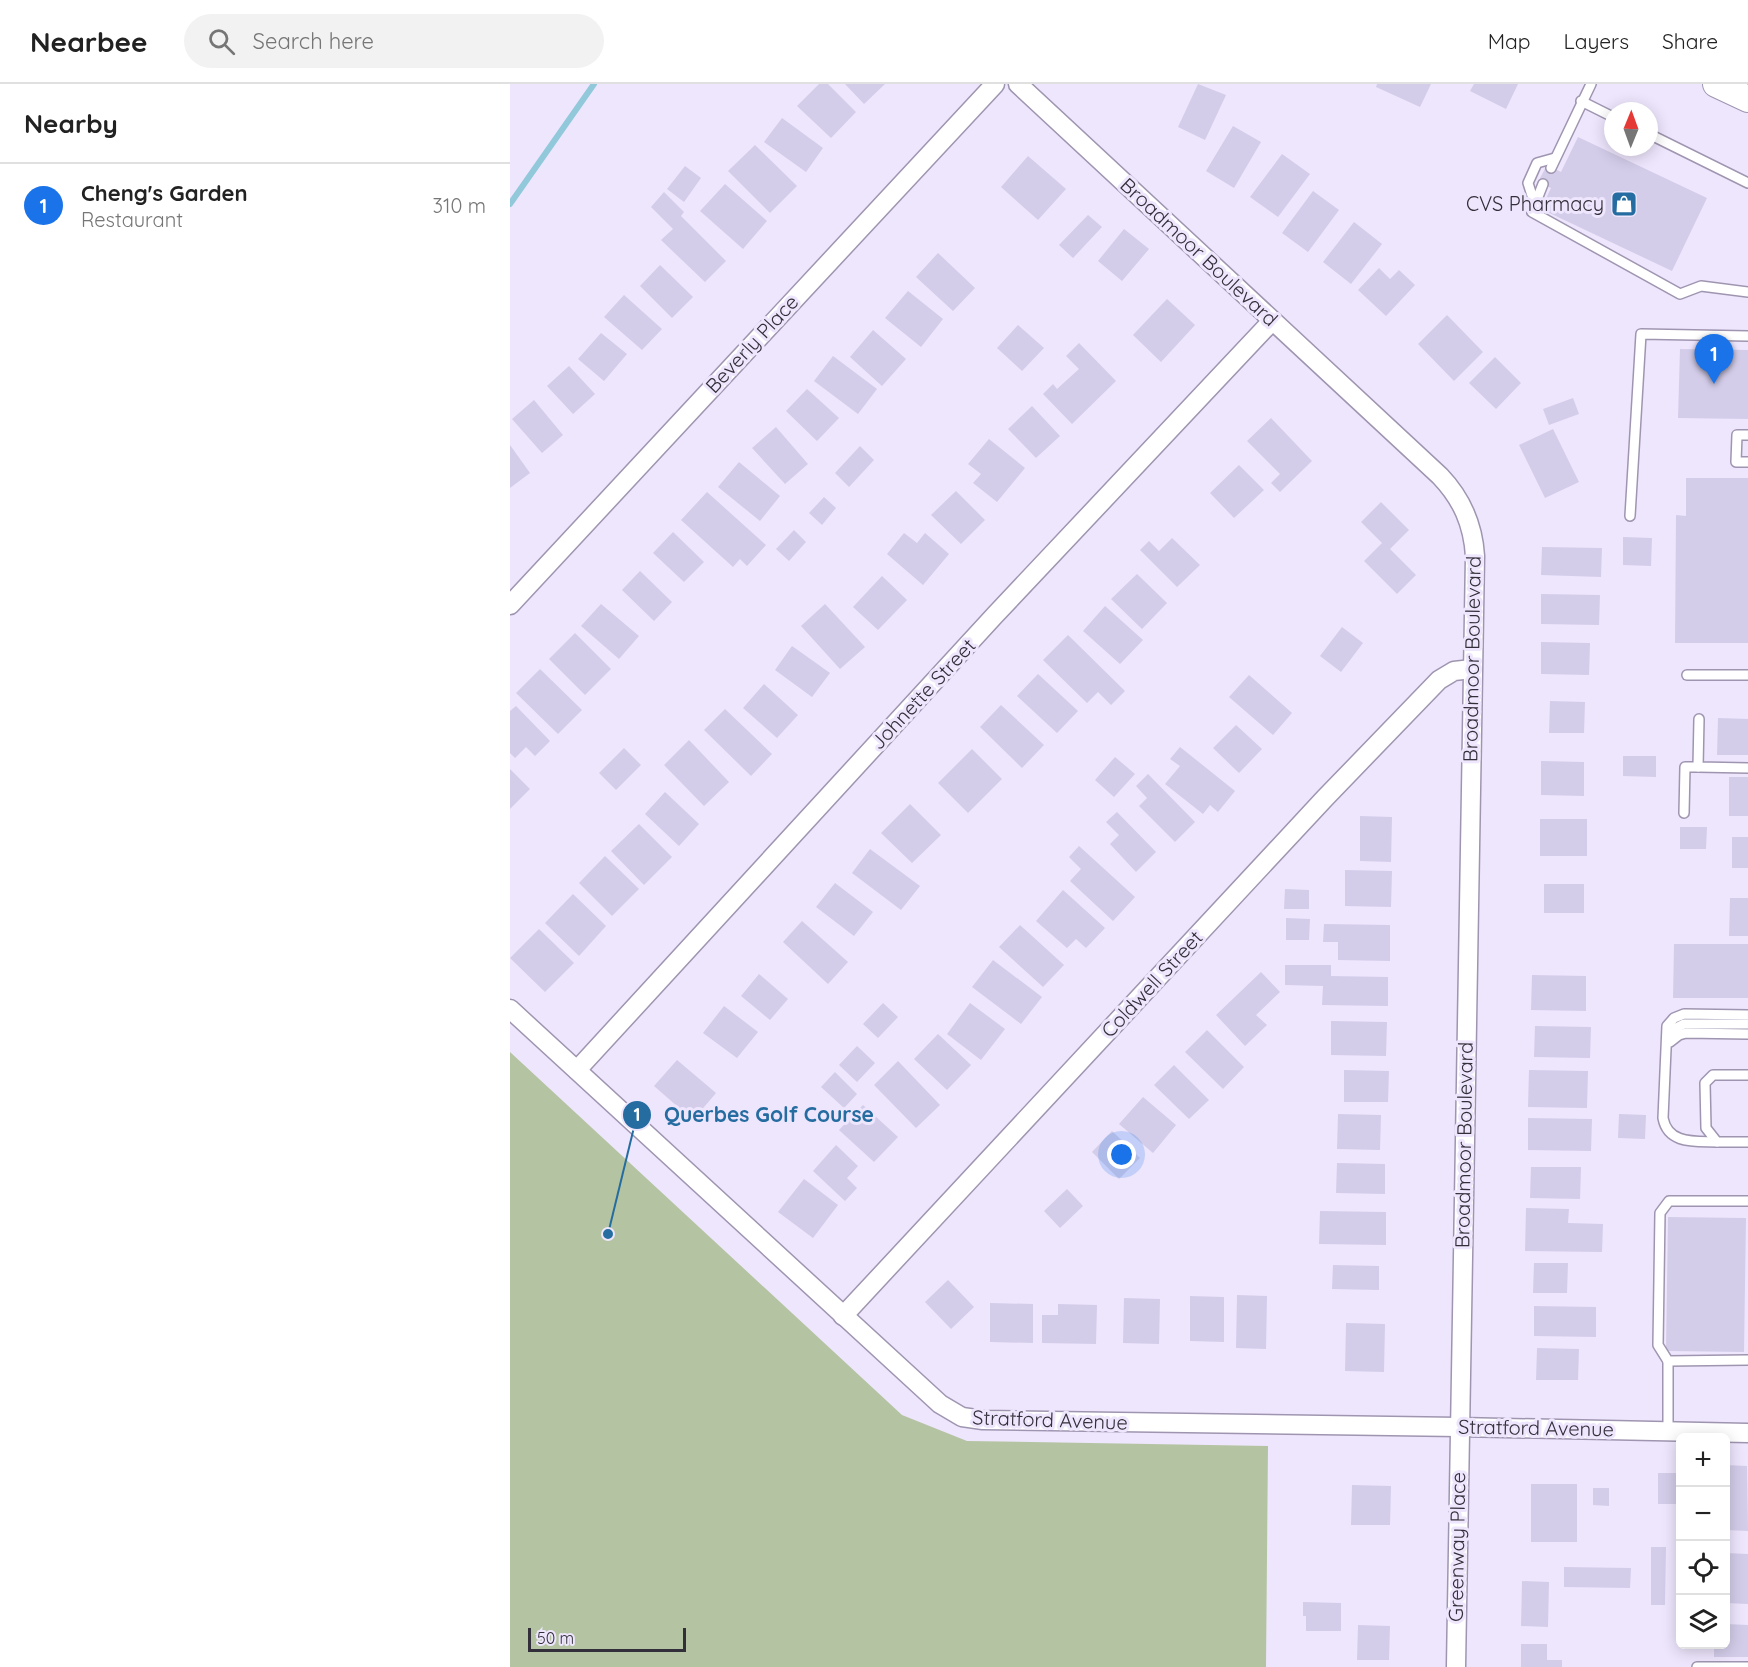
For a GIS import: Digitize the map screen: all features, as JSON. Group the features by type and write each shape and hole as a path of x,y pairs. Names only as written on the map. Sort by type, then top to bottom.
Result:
{"main road":[{"path":"1716,84 1748,99"}],"street":[{"name":"Beverly Place","path":"510,605 995,84"},
{"name":"Broadmoor Boulevard","path":"1018,84 1440,476 1459,499 1471,524 1474,538 1459,1426"},
{"name":"Johnette Street","path":"577,1070 987,624 1272,321"},
{"name":"Coldwell Street","path":"843,1316 1325,798 1438,680 1454,671 1472,669"},
{"name":"Stratford Avenue","path":"510,1008 939,1404 962,1417 983,1420 1065,1422 1459,1426 1748,1433"},
{"name":"Greenway Place","path":"1456,1667 1459,1426"}],"lane":[{"path":"1551,168 1591,84"},
{"path":"1581,101 1604,112"},
{"path":"1658,138 1748,183"},
{"path":"1535,205 1528,183 1537,163 1555,158"},
{"path":"1543,184 1532,212 1680,294 1701,286 1748,292"},
{"path":"1630,516 1641,334 1748,336"},
{"path":"1748,435 1737,435 1736,462 1748,462"},
{"path":"1687,675 1748,675"},
{"path":"1698,767 1699,719"},
{"path":"1684,813 1685,767 1748,768"},
{"path":"1748,1015 1684,1014 1674,1018 1667,1026 1663,1118 1669,1132 1685,1141 1748,1142"},
{"path":"1666,1046 1676,1028 1684,1024 1748,1024"},
{"path":"1666,1046 1679,1035 1686,1033 1748,1034"},
{"path":"1717,1142 1706,1128 1705,1083 1713,1075 1748,1075"},
{"path":"1668,1431 1668,1361 1658,1345 1660,1214 1669,1201 1748,1201"},
{"path":"1668,1361 1748,1360"},
{"path":"1697,1667 1748,1667"}],"green space":[{"path":"510,1052 902,1415 967,1441 1268,1446 1266,1667 510,1667"}],"building":[{"path":"819,84 828,84 856,112 831,138 797,106"},
{"path":"845,84 885,84 864,104"},
{"path":"1198,84 1226,95 1205,140 1178,127"},
{"path":"1377,84 1431,84 1420,107 1376,87"},
{"path":"1474,84 1518,84 1506,109 1470,91"},
{"path":"782,118 823,148 806,172 764,142"},
{"path":"1233,126 1261,142 1234,188 1206,171"},
{"name":"CVS Pharmacy","path":"1578,137 1604,149 1604,156 1618,156 1707,198 1672,271 1541,209 1551,188 1538,182 1547,165 1561,172"},
{"path":"755,145 797,186 770,213 728,171"},
{"path":"1282,154 1310,174 1278,217 1250,197"},
{"path":"1028,156 1066,189 1038,220 1001,187"},
{"path":"685,166 701,178 684,202 667,189"},
{"path":"725,184 767,221 743,249 700,211"},
{"path":"1313,191 1339,210 1308,252 1282,233"},
{"path":"664,192 684,212 681,216 726,261 705,282 661,240 673,229 651,207"},
{"path":"1088,215 1102,227 1073,258 1059,245"},
{"path":"1354,222 1382,244 1351,284 1323,262"},
{"path":"1124,229 1149,249 1122,281 1098,261"},
{"path":"938,253 975,288 953,311 916,277"},
{"path":"660,265 693,297 672,318 640,286"},
{"path":"1379,268 1390,279 1399,270 1415,285 1386,316 1358,290"},
{"path":"908,291 943,319 921,347 885,318"},
{"path":"624,295 662,329 642,350 604,317"},
{"path":"1167,299 1195,325 1161,362 1133,335"},
{"path":"1447,315 1483,352 1454,381 1418,344"},
{"path":"1018,325 1044,348 1022,371 997,348"},
{"path":"873,330 906,359 882,386 850,357"},
{"path":"601,333 627,354 604,381 578,359"},
{"path":"1079,343 1116,381 1072,424 1043,394 1053,384 1057,389 1079,369 1066,356"},
{"path":"1680,349 1748,350 1748,419 1678,418"},
{"path":"833,356 877,389 858,414 814,381"},
{"path":"1495,357 1521,383 1496,409 1469,383"},
{"path":"569,366 595,394 573,414 547,386"},
{"path":"807,389 839,418 817,441 786,411"},
{"path":"1573,398 1579,414 1549,425 1543,409"},
{"path":"534,400 563,435 542,453 512,419"},
{"path":"1032,406 1060,436 1036,458 1008,429"},
{"path":"1271,418 1312,461 1280,492 1271,483 1280,474 1247,441"},
{"path":"776,427 808,464 785,484 752,448"},
{"path":"1553,429 1579,482 1545,498 1519,445"},
{"path":"989,439 1025,468 997,502 973,483 981,474 968,464"},
{"path":"510,445 530,473 510,488"},
{"path":"860,446 874,460 849,487 835,473"},
{"path":"739,462 780,496 760,521 718,487"},
{"path":"1239,465 1264,490 1234,518 1210,493"},
{"path":"1686,478 1748,478 1748,643 1675,643 1676,515 1686,516"},
{"path":"956,491 985,520 961,544 931,515"},
{"path":"707,492 766,545 747,566 740,559 733,567 681,520"},
{"path":"824,497 836,508 822,525 809,513"},
{"path":"1381,502 1409,530 1390,549 1416,575 1397,594 1364,561 1382,543 1361,522"},
{"path":"794,530 806,542 789,561 776,549"},
{"path":"673,532 704,562 684,582 653,553"},
{"path":"904,533 917,543 925,533 949,554 923,585 887,554"},
{"path":"1623,537 1652,538 1651,566 1623,565"},
{"path":"1172,538 1200,565 1177,587 1140,550 1149,541 1159,551"},
{"path":"1542,547 1602,548 1601,577 1541,575"},
{"path":"640,571 672,602 654,621 622,590"},
{"path":"1137,574 1167,603 1142,629 1111,599"},
{"path":"882,576 907,600 878,630 853,607"},
{"path":"1541,594 1600,595 1599,625 1541,624"},
{"path":"601,604 639,636 619,659 581,626"},
{"path":"825,604 865,647 840,669 801,626"},
{"path":"1105,606 1143,640 1120,664 1083,631"},
{"path":"1342,627 1363,643 1341,672 1320,656"},
{"path":"575,633 611,669 585,695 549,659"},
{"path":"1068,635 1125,691 1111,705 1098,692 1087,703 1043,660"},
{"path":"1541,642 1590,643 1589,675 1541,674"},
{"path":"792,646 830,673 812,697 775,670"},
{"path":"540,669 582,710 558,734 516,693"},
{"path":"1038,674 1078,711 1057,733 1017,696"},
{"path":"1249,675 1292,713 1273,735 1229,697"},
{"path":"764,684 798,715 777,738 743,708"},
{"path":"1550,701 1585,702 1584,733 1549,733"},
{"path":"1001,705 1044,745 1022,768 980,727"},
{"path":"516,706 550,741 535,756 526,747 515,758 510,753 510,711"},
{"path":"725,709 772,754 751,776 704,730"},
{"path":"1718,718 1748,719 1748,755 1717,755"},
{"path":"1236,725 1262,749 1239,773 1213,748"},
{"path":"689,740 729,782 704,806 664,765"},
{"path":"1180,747 1235,791 1218,812 1210,805 1203,814 1165,784 1180,766 1170,759"},
{"path":"624,748 641,765 616,790 599,773"},
{"path":"972,749 1002,779 968,813 938,783"},
{"path":"1623,756 1656,756 1656,777 1623,776"},
{"path":"1115,757 1135,774 1114,797 1095,780"},
{"path":"1541,761 1584,762 1584,796 1541,795"},
{"path":"510,769 530,789 510,809"},
{"path":"1148,774 1195,822 1175,842 1139,806 1147,798 1136,786"},
{"path":"1729,777 1748,777 1748,816 1729,816"},
{"path":"665,792 699,824 679,846 645,814"},
{"path":"910,804 941,835 912,863 881,833"},
{"path":"1117,812 1156,852 1136,872 1110,844 1119,835 1106,822"},
{"path":"1360,816 1392,817 1391,862 1360,861"},
{"path":"1540,819 1587,819 1587,856 1540,856"},
{"path":"639,824 672,857 644,885 611,851"},
{"path":"1680,827 1707,827 1706,849 1680,849"},
{"path":"1732,837 1748,837 1748,868 1732,868"},
{"path":"1079,846 1135,897 1113,921 1070,881 1081,869 1069,857"},
{"path":"870,849 920,886 901,910 852,873"},
{"path":"605,856 639,889 612,916 579,883"},
{"path":"1345,870 1392,871 1391,907 1345,906"},
{"path":"835,883 873,912 854,936 816,907"},
{"path":"1544,884 1584,884 1584,913 1544,913"},
{"path":"1285,889 1309,890 1309,909 1284,909"},
{"path":"1063,890 1105,928 1086,948 1076,939 1067,948 1036,921"},
{"path":"573,894 606,926 579,956 545,923"},
{"path":"1730,898 1748,898 1748,936 1729,936"},
{"path":"1286,918 1310,919 1309,940 1286,940"},
{"path":"802,921 848,962 828,984 783,942"},
{"path":"1324,924 1390,925 1390,961 1338,960 1338,942 1323,942"},
{"path":"1020,925 1064,965 1043,987 999,947"},
{"path":"539,929 574,963 545,992 510,958"},
{"path":"1674,944 1748,944 1748,998 1673,998"},
{"path":"993,960 1042,997 1021,1024 972,987"},
{"path":"1285,965 1331,965 1331,976 1388,977 1388,1006 1322,1005 1323,986 1285,985"},
{"path":"1261,972 1280,992 1256,1015 1267,1025 1245,1046 1216,1015"},
{"path":"759,974 788,999 770,1020 741,996"},
{"path":"1532,975 1586,976 1586,1011 1531,1010"},
{"path":"883,1003 898,1017 878,1038 863,1024"},
{"path":"970,1003 1005,1029 981,1060 947,1034"},
{"path":"724,1006 758,1032 737,1058 703,1033"},
{"path":"1331,1021 1387,1022 1386,1056 1331,1055"},
{"path":"1535,1026 1591,1027 1590,1058 1534,1057"},
{"path":"1207,1030 1244,1067 1223,1089 1185,1052"},
{"path":"938,1034 971,1065 947,1090 914,1059"},
{"path":"857,1046 875,1063 857,1082 839,1065"},
{"path":"677,1060 716,1093 693,1120 654,1086"},
{"path":"898,1061 940,1105 916,1128 874,1085"},
{"path":"1174,1065 1209,1100 1189,1119 1154,1085"},
{"path":"1344,1070 1389,1071 1388,1102 1344,1102"},
{"path":"1529,1070 1588,1071 1587,1108 1528,1107"},
{"path":"835,1072 857,1094 844,1108 821,1087"},
{"path":"1143,1097 1176,1125 1153,1153 1119,1124"},
{"path":"863,1105 898,1137 874,1162 839,1130"},
{"path":"1338,1114 1381,1115 1380,1150 1337,1149"},
{"path":"1619,1114 1646,1115 1645,1139 1618,1138"},
{"path":"1528,1118 1592,1119 1591,1151 1528,1150"},
{"path":"1112,1131 1140,1158 1119,1179 1092,1152"},
{"path":"836,1145 858,1166 847,1178 857,1188 845,1201 813,1171"},
{"path":"1337,1163 1385,1164 1385,1194 1336,1193"},
{"path":"1531,1167 1581,1167 1580,1199 1530,1198"},
{"path":"804,1179 838,1205 813,1238 778,1212"},
{"path":"1067,1189 1083,1206 1060,1228 1044,1211"},
{"path":"1526,1208 1569,1209 1568,1223 1603,1224 1602,1252 1525,1251"},
{"path":"1320,1211 1386,1212 1386,1245 1319,1244"},
{"path":"1668,1217 1746,1218 1744,1352 1666,1351"},
{"path":"1534,1263 1568,1263 1567,1293 1533,1293"},
{"path":"1333,1265 1379,1266 1379,1290 1332,1289"},
{"path":"948,1280 974,1307 951,1329 925,1302"},
{"path":"1237,1295 1267,1296 1266,1349 1236,1348"},
{"path":"1190,1296 1224,1297 1224,1342 1190,1341"},
{"path":"1124,1298 1160,1299 1159,1344 1123,1343"},
{"path":"990,1303 1033,1304 1033,1343 990,1342"},
{"path":"1058,1304 1097,1305 1096,1344 1042,1343 1042,1315 1058,1315"},
{"path":"1534,1306 1596,1307 1596,1337 1534,1336"},
{"path":"1346,1323 1385,1324 1384,1372 1345,1371"},
{"path":"1537,1348 1579,1349 1578,1380 1536,1380"},
{"path":"1730,1465 1747,1466 1748,1531 1730,1530"},
{"path":"1658,1473 1676,1473 1676,1504 1658,1504"},
{"path":"1531,1484 1577,1484 1577,1542 1531,1542"},
{"path":"1352,1485 1391,1486 1390,1525 1351,1525"},
{"path":"1593,1488 1609,1488 1609,1506 1593,1505"},
{"path":"1651,1547 1666,1547 1665,1605 1651,1605"},
{"path":"1730,1553 1748,1554 1748,1604 1730,1603"},
{"path":"1564,1567 1631,1568 1630,1588 1564,1587"},
{"path":"1522,1581 1549,1582 1548,1627 1521,1626"},
{"path":"1303,1602 1341,1603 1341,1631 1306,1631"},
{"path":"1730,1624 1748,1625 1748,1657 1714,1657 1714,1649 1730,1649"},
{"path":"1358,1625 1390,1626 1389,1660 1357,1660"},
{"path":"1521,1644 1547,1644 1547,1660 1562,1660 1562,1667 1521,1667"}],"waterway":[{"path":"510,204 594,84"}],"place":[{"name":"CVS Pharmacy","path":"1624,204"},
{"name":"Cheng's Garden","path":"1714,384"},
{"name":"Querbes Golf Course","path":"608,1234"}]}
